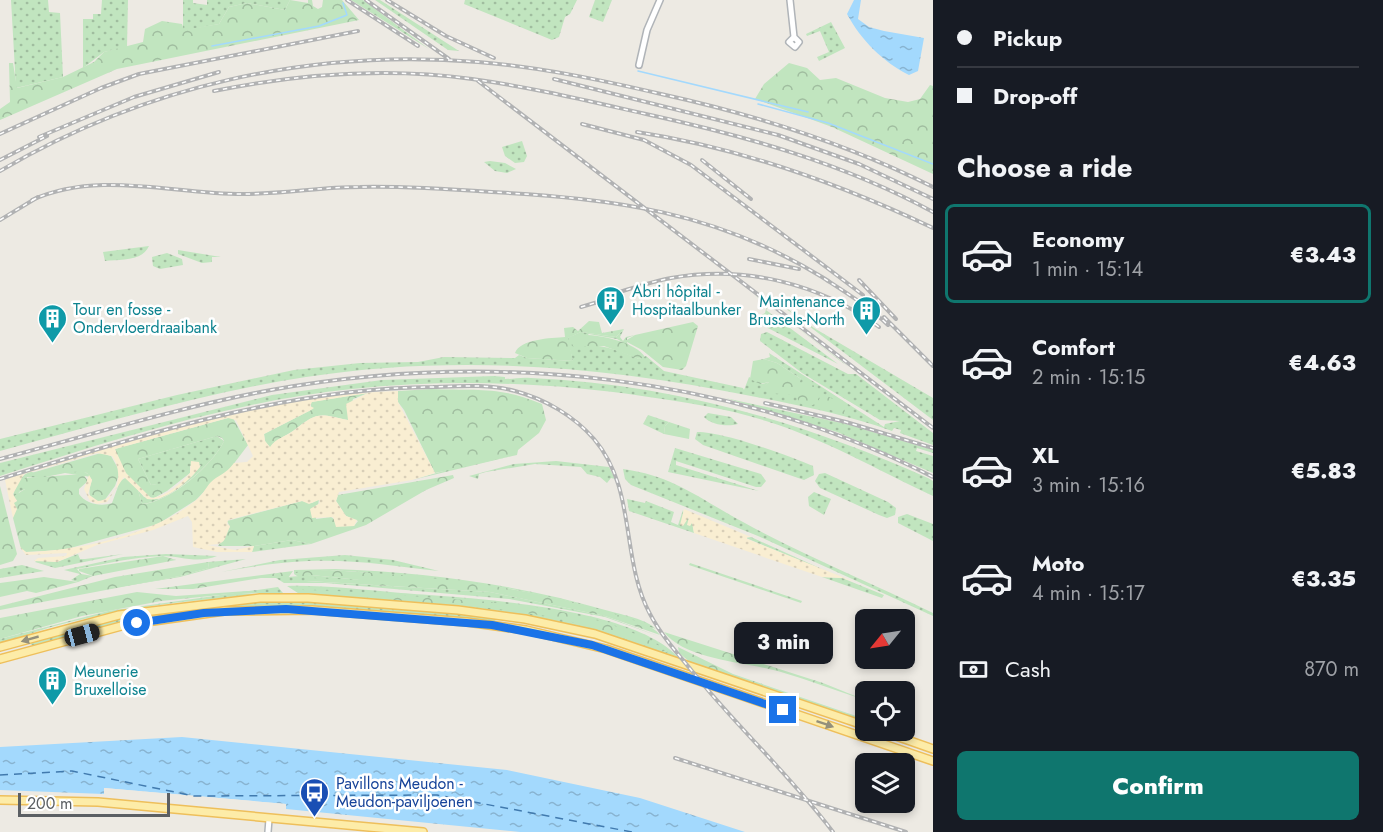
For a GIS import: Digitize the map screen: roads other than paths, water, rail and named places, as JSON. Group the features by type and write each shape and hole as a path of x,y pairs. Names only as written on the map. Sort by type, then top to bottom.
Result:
{"main road":[{"path":"0,647 119,615 250,599 308,598 458,610 525,619 595,634 855,722"},
{"path":"0,658 124,625 224,611 312,610 492,625 548,634 606,649 933,761"},
{"path":"910,741 933,749"},
{"path":"0,800 78,801 423,832"}],"street":[{"path":"639,65 647,30 660,0"},
{"path":"790,0 794,37"},
{"path":"268,832 269,819"}],"water":[{"path":"854,0 861,0 858,19 869,27 924,38 918,71 909,75 899,70 866,41 847,14"},
{"path":"182,737 507,770 640,798 745,832 520,832 286,809 286,804 104,788 104,794 0,790 0,747"}],"waterway":[{"path":"212,46 319,26 347,15 343,3"},
{"path":"638,71 808,112"},
{"path":"758,104 828,123 933,164"}],"railway":[{"path":"347,0 418,46"},
{"path":"366,0 449,59"},
{"path":"387,0 446,36 494,58"},
{"path":"0,134 101,88 139,74 358,31"},
{"path":"0,171 55,141 112,116 171,95 231,79 292,68 353,61 415,59 501,64 547,71 696,102 766,121 834,144 933,187"},
{"path":"39,137 134,97 219,72"},
{"path":"214,91 278,80 342,74 407,73 494,82 646,114 757,142 829,165 933,212"},
{"path":"554,79 778,135 859,164 933,199"},
{"path":"478,81 933,428"},
{"path":"582,124 644,140 691,165 863,295"},
{"path":"637,132 714,147 788,169 861,196 933,228"},
{"path":"0,160 47,136"},
{"path":"702,160 751,199"},
{"path":"32,200 57,191 83,186 109,185 242,194 345,187 410,187 537,195 622,205 663,212 703,223 782,255 848,294 888,325"},
{"path":"0,220 38,197"},
{"path":"749,259 799,269"},
{"path":"609,295 671,278 726,274 753,276 780,281 831,299 879,327"},
{"path":"859,280 896,319"},
{"path":"581,307 618,296"},
{"path":"884,317 933,366"},
{"path":"0,459 169,413 271,390 355,378 440,372 525,373 610,380 693,394 776,414 856,442 933,477"},
{"path":"0,479 214,417 323,396 378,389 454,386 495,387 526,394 558,409 594,439 608,459 617,480 641,592 659,629 709,692 833,832"},
{"path":"765,403 846,422 933,448"},
{"path":"675,758 906,832"}],"place":[{"name":"Abri hôpital - Hospitaalbunker","path":"611,326"},
{"name":"Maintenance Brussels-North","path":"866,336"},
{"name":"Tour en fosse - Ondervloerdraaibank","path":"52,344"},
{"name":"Meunerie Bruxelloise","path":"53,706"},
{"name":"Pavillons Meudon - Meudon-paviljoenen","path":"315,818"}]}
